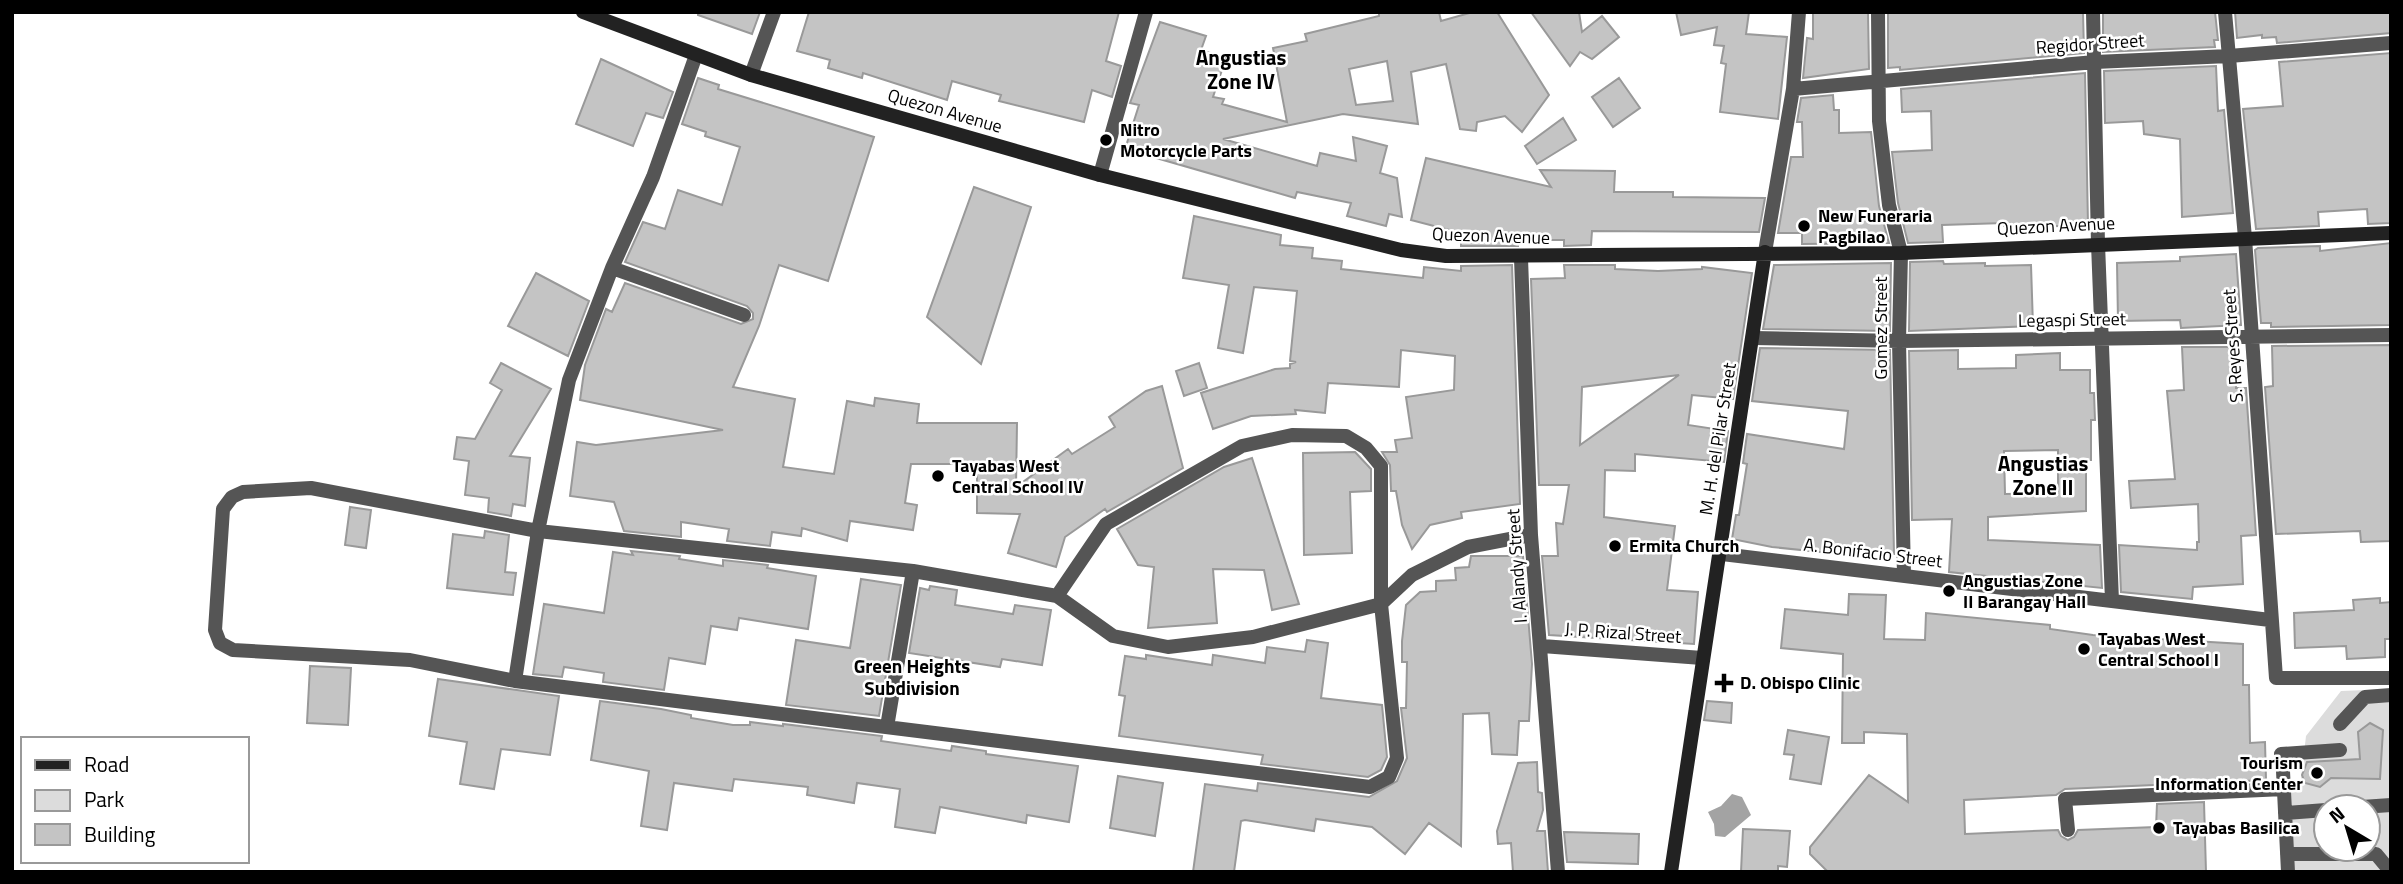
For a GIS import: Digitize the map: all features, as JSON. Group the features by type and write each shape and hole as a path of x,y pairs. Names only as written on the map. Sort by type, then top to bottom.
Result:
{"main road":[{"name":"Quezon Avenue","path":"583,12 751,75 1100,175 1401,250 1446,256 1521,258 1765,252 1901,253 2391,233"},
{"name":"M. H. del Pilar Street","path":"1671,872 1702,658 1722,554 1725,509 1754,338 1765,252"}],"street":[{"path":"751,75 774,12"},
{"path":"1100,175 1146,12"},
{"name":"M. H. del Pilar Street","path":"1765,252 1793,89 1800,12"},
{"name":"Gomez Street","path":"1878,12 1878,82 1889,205 1901,253 1899,341 1905,576"},
{"path":"2093,12 2101,339 2112,601"},
{"name":"S. Reyes Street","path":"2225,12 2245,238 2276,678 2391,678"},
{"name":"Regidor Street","path":"1793,89 2095,62 2229,56 2391,43"},
{"path":"515,681 538,531 569,380 612,268 653,177 696,55"},
{"name":"I. Alandy Street","path":"1521,258 1531,535 1542,646 1558,872"},
{"path":"612,268 744,316"},
{"name":"Legaspi Street","path":"1754,338 1899,341 2391,335"},
{"path":"1057,596 1106,524 1242,446 1292,435 1346,436 1366,448 1381,466 1381,604 1397,758 1389,777 1370,787 515,681 411,660 233,650 220,643 215,630 223,509 232,497 243,492 311,488 538,531 913,571 1057,596 1113,636 1168,647 1252,637 1381,604 1412,575 1468,547 1531,535"},
{"name":"A. Bonifacio Street","path":"1722,554 2270,620"},
{"path":"887,727 913,571"},
{"name":"J. P. Rizal Street","path":"1542,646 1702,658"},
{"path":"2340,724 2365,697 2391,695"},
{"path":"2281,754 2340,750"},
{"path":"2283,771 2288,872"},
{"path":"2068,830 2065,799 2284,789"},
{"path":"2285,813 2312,811"},
{"path":"2287,855 2376,854 2391,872"}],"green space":[{"path":"2391,689 2391,872 2288,872 2284,789 2300,788 2306,736 2341,691"}],"shaded area":[{"path":"1732,794 1742,797 1751,815 1725,837 1715,836 1714,824 1708,812 1721,806"}],"building":[{"path":"698,12 760,12 752,34 698,15"},
{"path":"809,12 1119,12 1106,61 1121,66 1112,97 1092,90 1084,122 999,101 1001,95 952,81 947,100 863,73 862,78 828,68 830,60 797,51"},
{"path":"1379,12 1439,12 1441,21 1473,12 1497,12 1549,95 1522,132 1505,116 1477,122 1476,131 1460,129 1446,64 1411,72 1418,124 1343,114 1223,139 1317,166 1320,153 1356,161 1353,137 1387,146 1380,173 1397,178 1402,217 1389,214 1386,226 1347,216 1351,203 1297,192 1295,198 1125,149 1139,105 1130,103 1160,22 1206,36 1201,50 1226,58 1213,97 1224,99 1222,104 1287,122 1273,48 1307,41 1305,34 1379,16","holes":["1387,61 1393,101 1356,105 1349,69"]},
{"path":"1531,12 1579,12 1582,32 1602,16 1619,37 1592,59 1580,52 1570,66"},
{"path":"1676,12 1749,12 1746,34 1787,37 1778,119 1720,112 1726,64 1721,63 1724,46 1714,45 1717,27 1681,35"},
{"path":"1813,12 1868,12 1869,69 1803,78 1807,38 1813,39"},
{"path":"1888,12 2083,12 2084,53 1900,70 1900,67 1888,68"},
{"path":"2103,12 2215,12 2218,40 2214,40 2215,47 2103,52"},
{"path":"2235,12 2391,12 2391,33 2277,43 2276,37 2262,38 2262,35 2237,38"},
{"path":"2391,53 2391,223 2368,224 2367,209 2318,212 2319,226 2256,229 2243,109 2283,106 2279,62"},
{"path":"601,59 673,92 663,118 646,113 633,146 576,124"},
{"path":"2216,66 2218,111 2224,110 2233,213 2182,217 2180,139 2144,134 2143,121 2105,123 2104,71"},
{"path":"2085,73 2088,225 1942,225 1943,242 1908,243 1898,203 1892,152 1932,150 1931,111 1902,112 1901,89"},
{"path":"698,78 719,85 718,89 874,137 828,281 779,265 759,326 733,387 795,399 783,467 834,474 847,401 874,406 875,398 919,404 917,423 1017,423 1016,487 1068,449 1072,454 1115,427 1109,417 1146,391 1162,386 1183,468 1107,512 1105,509 1065,537 1056,567 1008,553 1020,514 977,513 977,464 911,464 905,503 917,505 913,530 850,521 847,541 802,528 801,536 772,532 770,546 727,541 729,529 681,522 681,537 624,531 614,502 570,496 577,442 596,445 723,430 580,400 585,365 606,309 612,312 625,283 741,324 753,319 753,313 747,306 625,262 643,222 665,229 678,190 722,205 740,147 705,136 706,132 682,124"},
{"path":"1619,78 1640,108 1613,127 1592,97"},
{"path":"1833,95 1834,110 1839,110 1839,133 1871,132 1879,206 1889,243 1802,244 1802,233 1778,233 1791,157 1803,157 1802,122 1797,122 1801,98"},
{"path":"1563,118 1576,140 1537,164 1525,146"},
{"path":"1426,158 1551,187 1540,170 1615,171 1614,192 1673,192 1673,197 1765,198 1759,232 1592,231 1591,245 1564,246 1564,240 1518,240 1518,246 1461,246 1461,233 1411,220"},
{"path":"974,187 1031,207 981,364 927,317"},
{"path":"1194,216 1281,235 1280,245 1313,248 1312,258 1342,261 1341,269 1423,278 1424,267 1461,271 1461,266 1512,265 1520,504 1461,512 1462,518 1430,525 1412,549 1402,525 1396,491 1391,491 1390,465 1382,452 1397,452 1395,440 1412,438 1406,397 1454,390 1455,356 1401,350 1399,387 1328,383 1325,413 1295,410 1296,414 1251,416 1213,429 1201,393 1275,369 1290,368 1290,364 1296,362 1290,361 1297,291 1254,287 1243,353 1218,348 1229,285 1183,278"},
{"path":"2391,243 2391,325 2271,327 2271,323 2261,323 2255,250 2258,248 2320,246 2320,251"},
{"path":"2236,254 2241,325 2181,328 2180,320 2118,321 2117,263 2180,261 2180,257"},
{"path":"1943,261 1944,264 1985,263 1985,266 2031,265 2033,326 1909,331 1910,262"},
{"path":"1891,263 1890,331 1763,329 1774,265"},
{"path":"1564,265 1615,265 1615,269 1658,271 1702,267 1752,273 1733,399 1692,395 1688,425 1728,431 1724,462 1635,454 1635,471 1605,470 1604,517 1675,526 1667,590 1698,592 1694,644 1549,635 1542,556 1558,556 1556,523 1563,524 1569,485 1539,485 1531,279 1565,278","holes":["1679,375 1580,445 1582,387"]},
{"path":"536,273 589,301 568,356 508,326"},
{"path":"2391,345 2391,541 2361,542 2360,531 2276,534 2265,387 2273,386 2272,346"},
{"path":"2182,347 2234,347 2236,388 2246,388 2256,535 2241,536 2243,584 2193,587 2192,599 2121,592 2119,545 2197,550 2199,542 2198,504 2131,508 2129,481 2175,479 2167,391 2184,390"},
{"path":"1760,348 1890,350 1894,554 1840,548 1839,554 1772,547 1732,539 1736,515 1739,515 1747,464 1743,463 1747,434 1844,449 1848,411 1752,401"},
{"path":"1958,350 1958,369 2016,368 2016,355 2060,353 2060,370 2090,370 2090,393 2094,393 2095,420 2091,420 2091,460 2086,460 2086,511 1988,517 1988,540 2100,545 2102,588 1949,572 1952,519 1912,520 1909,351","holes":["2058,450 2058,493 2005,494 2004,451"]},
{"path":"501,363 551,389 510,456 530,458 525,506 513,504 511,516 488,512 489,498 465,495 469,461 454,459 457,437 475,439 502,390 490,383"},
{"path":"1199,363 1207,388 1184,396 1176,371"},
{"path":"1355,452 1371,469 1371,491 1350,492 1352,553 1304,555 1303,453"},
{"path":"1252,458 1299,604 1272,610 1264,570 1213,569 1217,623 1148,628 1154,567 1138,565 1117,529 1224,467"},
{"path":"350,507 371,510 366,548 345,545"},
{"path":"485,531 509,535 505,572 516,573 513,595 447,588 453,534 484,538"},
{"path":"631,551 680,556 679,559 723,566 723,560 768,565 767,568 816,576 808,629 739,618 737,630 711,626 705,664 669,658 664,690 603,682 604,673 564,667 562,677 533,674 544,604 604,613 613,552 633,555"},
{"path":"1471,556 1523,556 1532,664 1529,721 1519,721 1517,755 1492,754 1489,713 1463,714 1461,846 1429,823 1405,854 1372,827 1316,819 1314,831 1245,820 1241,821 1234,872 1193,872 1205,784 1257,791 1258,783 1369,797 1397,781 1407,758 1401,708 1406,708 1407,662 1402,662 1402,641 1406,605 1420,592 1436,591 1436,581 1456,580 1455,568 1469,567"},
{"path":"861,579 901,585 879,716 786,705 796,640 850,648"},
{"path":"930,586 957,590 955,605 1013,614 1015,605 1051,610 1042,665 1002,659 1000,667 909,653 920,588 929,590"},
{"path":"1849,594 1886,595 1884,639 1925,640 1926,613 2050,625 2050,629 2093,635 2243,644 2243,685 2249,685 2250,743 2265,742 2266,780 2065,789 2056,795 1964,800 1965,834 2058,830 2061,836 2068,840 2074,837 2078,830 2156,827 2157,804 2204,802 2206,872 1828,872 1810,854 1810,847 1869,775 1908,802 1907,734 1864,732 1864,743 1842,743 1843,654 1781,648 1785,609 1848,615"},
{"path":"2380,598 2380,603 2391,602 2391,639 2385,639 2385,657 2347,659 2346,646 2295,648 2294,613 2354,610 2353,600"},
{"path":"1307,640 1328,643 1321,698 1382,705 1387,757 1381,770 1368,777 1261,764 1263,755 1119,736 1125,696 1119,695 1125,656 1146,659 1146,655 1212,665 1213,655 1265,663 1267,647 1305,652"},
{"path":"310,666 351,668 348,725 307,723"},
{"path":"438,679 559,696 550,755 501,749 494,789 460,784 467,742 429,736"},
{"path":"600,701 661,709 691,715 691,718 733,725 750,725 750,722 783,724 882,736 881,741 951,751 952,746 986,751 986,754 1078,766 1069,822 1027,815 1026,823 940,807 935,833 895,827 900,789 857,783 854,803 807,795 808,787 734,779 732,791 674,783 667,830 641,826 649,771 591,760"},
{"path":"1707,701 1732,703 1731,723 1704,720"},
{"path":"2370,723 2383,730 2380,779 2331,778 2320,787 2305,783 2302,775 2307,762 2360,759 2358,732"},
{"path":"1788,730 1829,737 1821,784 1790,779 1794,755 1784,754"},
{"path":"1537,762 1538,792 1542,793 1543,810 1537,831 1545,831 1548,872 1513,872 1511,843 1498,844 1497,831 1518,763"},
{"path":"1118,776 1163,783 1155,836 1110,828"},
{"path":"1743,829 1790,831 1787,867 1778,866 1778,872 1741,872"},
{"path":"1564,832 1639,834 1638,864 1567,862"}],"place":[{"name":"Nitro Motorcycle Parts","path":"1106,140"},
{"name":"New Funeraria Pagbilao","path":"1804,226"},
{"name":"Tayabas West Central School IV","path":"938,476"},
{"name":"Ermita Church","path":"1615,546"},
{"name":"Angustias Zone II Barangay Hall","path":"1949,591"},
{"name":"Tayabas West Central School I","path":"2084,649"},
{"name":"D. Obispo Clinic","path":"1724,683"},
{"name":"Tourism Information Center","path":"2317,773"},
{"name":"Tayabas Basilica","path":"2159,828"}],"district":[{"name":"Angustias Zone IV","path":"1241,70"},
{"name":"Angustias Zone II","path":"2043,476"},
{"name":"Green Heights Subdivision","path":"912,677"}]}
